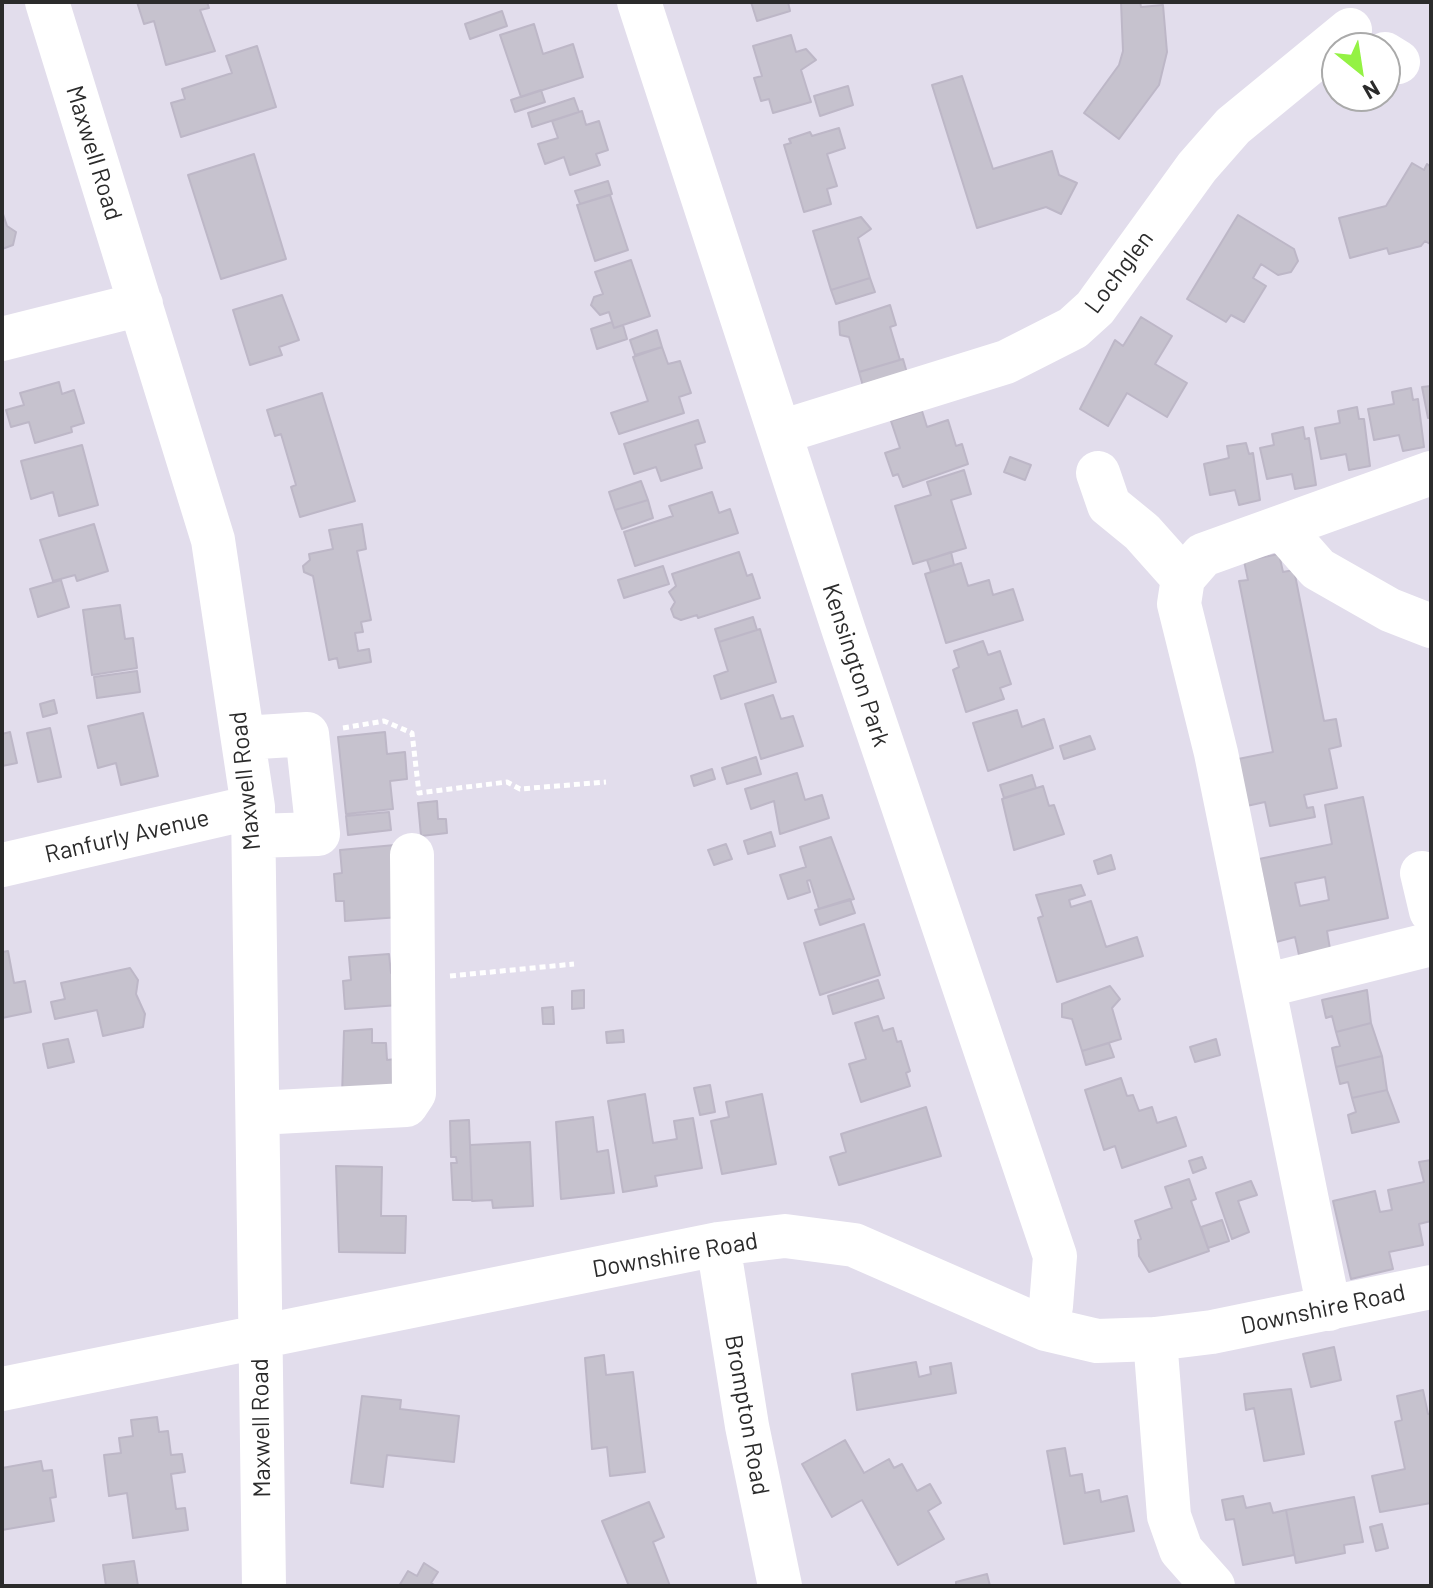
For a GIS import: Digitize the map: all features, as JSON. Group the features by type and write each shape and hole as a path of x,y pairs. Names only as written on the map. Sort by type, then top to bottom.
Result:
{"street":[{"name":"Maxwell Road","path":"47,2 213,540 243,738 253,822 264,1586"},
{"name":"Kensington Park","path":"639,2 844,631 1055,1256 1046,1329"},
{"name":"Lochglen","path":"781,432 1006,362 1073,328 1108,291 1214,146 1274,88 1321,64"},
{"path":"2,339 141,304"},
{"path":"1098,473 1109,505 1142,532 1183,578"},
{"path":"1329,1309 1216,753 1181,620 1179,591 1183,578 1203,555 1431,473"},
{"path":"1281,527 1318,569 1390,610 1431,626"},
{"path":"243,738 307,734"},
{"name":"Ranfurly Avenue","path":"2,865 253,822 318,834 307,734"},
{"path":"258,1113 406,1105 414,1093 412,855"},
{"path":"1264,986 1431,944"},
{"name":"Downshire Road","path":"2,1389 261,1339 718,1244 785,1236 854,1245 1046,1329 1097,1341 1155,1339 1329,1309 1431,1287"},
{"name":"Brompton Road","path":"718,1244 747,1426 780,1586"},
{"path":"1155,1339 1169,1516 1181,1550 1213,1586"}],"path":[{"path":"307,734 384,721 412,733 419,793 507,782 520,789 606,782"},
{"path":"413,980 574,964"}],"building":[{"path":"137,2 207,2 209,8 200,10 215,51 166,65 154,21 144,24"},
{"path":"751,2 788,2 790,11 757,21"},
{"path":"1121,2 1140,2 1141,7 1163,5 1167,52 1159,85 1119,139 1084,113 1119,65 1123,51"},
{"path":"502,11 507,26 470,39 465,24"},
{"path":"534,24 543,54 573,44 583,77 521,97 500,35"},
{"path":"791,35 796,52 806,49 816,60 801,70 811,102 773,113 769,99 761,101 754,78 762,76 753,46"},
{"path":"257,46 276,107 181,137 171,103 185,99 182,89 232,73 226,56"},
{"path":"962,76 993,169 1052,151 1059,175 1077,183 1061,214 1046,207 977,228 932,85"},
{"path":"848,86 853,105 820,116 814,96"},
{"path":"541,90 545,102 515,112 511,100"},
{"path":"574,98 579,112 532,127 528,113"},
{"path":"582,111 586,125 599,121 608,150 596,154 600,165 570,175 564,157 545,164 538,144 558,138 552,121"},
{"path":"839,128 845,148 827,154 837,186 827,189 831,204 804,212 784,145 791,143 789,139 810,132 812,136"},
{"path":"254,154 286,259 221,279 188,175"},
{"path":"1412,163 1424,170 1427,164 1431,167 1430,244 1425,241 1421,246 1389,254 1387,248 1350,258 1339,218 1386,206"},
{"path":"608,181 612,194 580,204 575,191"},
{"path":"610,195 628,250 595,261 577,205"},
{"path":"2,211 7,226 16,232 13,245 2,249"},
{"path":"1238,215 1294,249 1298,261 1291,272 1278,275 1261,264 1253,278 1266,286 1244,322 1231,315 1226,322 1187,299"},
{"path":"861,217 871,229 858,238 870,278 831,290 813,231"},
{"path":"631,260 650,316 614,328 609,312 600,315 591,305 594,297 603,294 595,272"},
{"path":"870,278 875,292 836,304 831,290"},
{"path":"282,295 299,340 279,347 282,355 250,365 233,310"},
{"path":"890,305 896,325 890,327 900,360 859,372 849,337 840,335 839,322"},
{"path":"1141,317 1172,336 1155,364 1187,383 1167,417 1127,393 1108,426 1080,409 1115,340 1123,346"},
{"path":"612,322 614,328 623,325 627,339 597,349 591,329"},
{"path":"657,330 662,347 635,355 630,340"},
{"path":"662,347 668,364 680,361 691,393 679,397 684,413 619,434 611,413 648,401 633,357"},
{"path":"903,359 907,373 863,386 859,372"},
{"path":"59,382 62,394 74,390 84,423 71,427 72,432 35,443 29,422 11,427 6,410 24,405 20,393"},
{"path":"1431,386 1431,418 1428,418 1422,387"},
{"path":"1411,388 1413,400 1418,399 1424,447 1403,451 1399,435 1374,440 1368,409 1394,404 1392,392"},
{"path":"322,393 355,501 300,517 291,487 296,485 281,434 275,436 267,410"},
{"path":"1357,407 1359,419 1364,419 1370,466 1349,470 1346,454 1321,459 1315,428 1340,423 1338,411"},
{"path":"922,411 927,427 948,420 956,446 962,444 968,464 903,487 898,474 893,476 885,453 900,448 891,421"},
{"path":"698,420 705,442 695,445 702,468 661,481 656,467 634,474 624,444"},
{"path":"1303,427 1305,439 1309,438 1316,485 1295,489 1292,474 1267,479 1260,448 1274,445 1272,434"},
{"path":"1246,443 1249,454 1253,453 1260,500 1239,505 1235,490 1210,495 1204,464 1229,458 1227,446"},
{"path":"82,445 98,505 59,516 53,492 31,499 21,461"},
{"path":"1010,457 1031,465 1025,480 1004,472"},
{"path":"964,470 971,494 951,500 966,548 913,564 895,506 931,495 927,482"},
{"path":"641,481 648,500 615,510 609,492"},
{"path":"712,492 719,513 730,509 738,533 635,566 624,532 673,516 669,506"},
{"path":"648,500 653,518 622,529 615,510"},
{"path":"94,524 108,571 77,581 75,575 53,581 40,540"},
{"path":"362,524 366,549 357,551 371,620 361,622 363,632 355,633 358,651 369,649 371,662 339,668 337,658 329,660 313,576 304,572 303,566 310,560 309,554 333,549 329,530"},
{"path":"739,552 747,576 752,574 760,598 698,618 697,615 681,620 674,617 671,609 675,602 669,592 676,586 672,574"},
{"path":"951,552 954,565 931,572 927,560"},
{"path":"1279,554 1283,572 1294,570 1324,721 1336,719 1341,746 1329,749 1337,788 1304,795 1307,808 1313,807 1315,817 1270,826 1265,802 1242,807 1233,760 1273,752 1239,581 1248,580 1244,561"},
{"path":"961,563 968,586 989,580 993,595 1013,589 1023,620 946,643 925,574"},
{"path":"663,566 669,584 624,598 618,580"},
{"path":"61,580 69,607 38,617 30,589"},
{"path":"120,605 125,639 133,638 137,668 92,675 83,610"},
{"path":"753,617 757,630 719,642 715,629"},
{"path":"760,629 776,682 721,699 714,676 728,671 719,642"},
{"path":"983,641 988,655 1000,651 1011,684 1000,688 1004,699 966,712 953,670 959,667 954,651"},
{"path":"137,671 140,692 97,698 94,677"},
{"path":"773,695 781,719 793,716 803,746 761,759 745,704"},
{"path":"54,700 57,713 43,717 40,704"},
{"path":"1017,710 1022,727 1044,719 1053,748 988,771 973,723"},
{"path":"143,713 158,776 121,785 116,763 98,768 88,726"},
{"path":"50,728 61,777 38,782 27,733"},
{"path":"10,732 17,763 2,766 2,734"},
{"path":"385,732 387,754 405,752 407,779 390,781 393,809 346,814 338,737"},
{"path":"1090,736 1095,749 1064,759 1060,746"},
{"path":"756,757 761,774 727,784 722,768"},
{"path":"712,769 715,779 694,786 691,776"},
{"path":"797,773 805,800 822,795 829,818 780,834 774,801 751,809 745,789"},
{"path":"1032,775 1036,788 1004,798 1000,785"},
{"path":"1043,786 1049,806 1054,805 1064,834 1014,850 1002,799"},
{"path":"1363,797 1388,918 1327,931 1330,949 1299,955 1295,937 1276,942 1259,859 1332,844 1325,805","holes":["1325,877 1329,900 1300,906 1295,883"]},
{"path":"437,801 438,819 446,819 447,833 421,836 418,803"},
{"path":"389,812 391,830 348,835 346,816"},
{"path":"771,832 775,846 748,854 744,841"},
{"path":"831,837 854,899 819,909 810,880 807,881 810,892 788,899 780,875 806,867 800,847"},
{"path":"726,844 732,859 714,865 708,850"},
{"path":"395,845 400,917 345,921 344,901 336,901 334,874 342,873 340,850"},
{"path":"1111,855 1115,869 1098,874 1094,861"},
{"path":"1081,885 1085,895 1069,900 1071,907 1091,901 1106,947 1137,937 1143,956 1057,982 1038,918 1043,916 1036,895"},
{"path":"850,899 855,913 820,925 815,910"},
{"path":"864,924 880,975 820,995 804,943"},
{"path":"8,951 14,983 25,981 31,1012 2,1018 2,952"},
{"path":"389,954 391,973 397,973 399,1005 345,1009 343,981 351,980 349,957"},
{"path":"130,968 138,980 136,994 145,1014 143,1027 103,1036 97,1010 55,1019 51,1002 65,999 61,983"},
{"path":"878,980 884,998 833,1014 828,996"},
{"path":"1110,986 1120,999 1112,1008 1121,1039 1082,1051 1072,1019 1062,1017 1062,1004"},
{"path":"584,990 584,1008 572,1009 572,991"},
{"path":"1367,990 1371,1023 1336,1032 1332,1016 1326,1018 1322,1000"},
{"path":"553,1007 554,1024 543,1024 542,1008"},
{"path":"878,1016 883,1031 893,1028 897,1042 901,1041 910,1071 906,1073 910,1086 861,1102 849,1064 866,1059 855,1023"},
{"path":"1371,1023 1382,1056 1336,1067 1332,1048 1340,1046 1336,1032"},
{"path":"372,1029 372,1043 386,1043 387,1060 396,1059 397,1093 342,1096 344,1031"},
{"path":"623,1030 624,1042 607,1043 606,1032"},
{"path":"68,1039 74,1062 48,1068 43,1044"},
{"path":"1216,1039 1220,1055 1195,1062 1190,1047"},
{"path":"1109,1043 1114,1057 1086,1065 1082,1051"},
{"path":"1382,1056 1387,1090 1352,1098 1348,1082 1340,1084 1336,1067"},
{"path":"1121,1078 1127,1096 1133,1095 1139,1111 1152,1107 1157,1123 1176,1117 1186,1146 1122,1168 1115,1146 1104,1150 1085,1090"},
{"path":"710,1085 715,1112 700,1115 694,1088"},
{"path":"1387,1090 1399,1122 1352,1133 1348,1115 1356,1112 1352,1098"},
{"path":"645,1094 653,1143 677,1139 674,1121 693,1118 702,1168 655,1176 657,1186 623,1192 608,1101"},
{"path":"762,1094 776,1164 722,1174 711,1121 729,1117 726,1102"},
{"path":"926,1107 941,1156 839,1185 830,1157 846,1152 841,1134"},
{"path":"593,1117 597,1152 608,1150 614,1193 561,1199 556,1122"},
{"path":"469,1120 472,1200 453,1200 451,1163 457,1163 456,1157 451,1157 450,1121"},
{"path":"530,1142 533,1206 493,1208 492,1200 472,1201 470,1145"},
{"path":"1202,1157 1206,1168 1193,1173 1189,1161"},
{"path":"1431,1160 1431,1221 1419,1224 1423,1245 1389,1252 1393,1269 1351,1279 1333,1201 1375,1191 1380,1212 1392,1210 1388,1190 1424,1182 1419,1162"},
{"path":"336,1166 382,1167 381,1216 406,1216 405,1253 339,1252"},
{"path":"1189,1179 1196,1199 1191,1201 1209,1251 1149,1272 1139,1256 1138,1240 1141,1239 1135,1221 1172,1208 1165,1187"},
{"path":"1251,1181 1257,1195 1238,1201 1249,1232 1232,1239 1216,1193"},
{"path":"1222,1220 1229,1241 1208,1248 1201,1227"},
{"path":"1334,1347 1341,1380 1311,1387 1303,1354"},
{"path":"604,1355 606,1375 633,1372 645,1472 610,1476 607,1447 592,1449 585,1358"},
{"path":"916,1362 919,1377 931,1374 930,1367 951,1363 956,1393 857,1410 852,1374"},
{"path":"1291,1389 1304,1454 1264,1461 1254,1408 1246,1410 1244,1394"},
{"path":"1423,1390 1428,1414 1431,1414 1431,1503 1380,1512 1372,1476 1405,1469 1395,1422 1402,1420 1397,1396"},
{"path":"362,1396 401,1400 400,1409 459,1416 454,1462 387,1455 383,1487 351,1483"},
{"path":"157,1417 159,1432 168,1431 171,1455 182,1454 185,1472 171,1474 176,1509 185,1508 188,1530 133,1538 127,1493 109,1496 104,1455 121,1453 119,1438 133,1436 131,1420"},
{"path":"845,1440 864,1473 889,1459 894,1468 902,1464 917,1491 930,1484 941,1503 928,1511 944,1539 898,1565 862,1500 832,1517 802,1464"},
{"path":"1065,1448 1070,1476 1082,1474 1085,1493 1099,1490 1101,1502 1127,1496 1134,1531 1064,1544 1047,1451"},
{"path":"41,1461 43,1471 52,1470 56,1497 50,1498 54,1521 2,1530 2,1468"},
{"path":"1243,1496 1246,1508 1270,1503 1273,1513 1286,1510 1294,1555 1243,1565 1234,1519 1226,1520 1222,1500"},
{"path":"1354,1497 1363,1542 1344,1545 1345,1553 1296,1563 1286,1510"},
{"path":"649,1502 664,1537 653,1542 670,1586 629,1586 602,1521"},
{"path":"1382,1524 1388,1548 1376,1551 1370,1527"},
{"path":"134,1561 138,1586 106,1586 103,1565"},
{"path":"424,1563 438,1572 431,1583 436,1586 399,1586 408,1571 417,1576"},
{"path":"987,1574 990,1586 956,1586 956,1582"}]}
